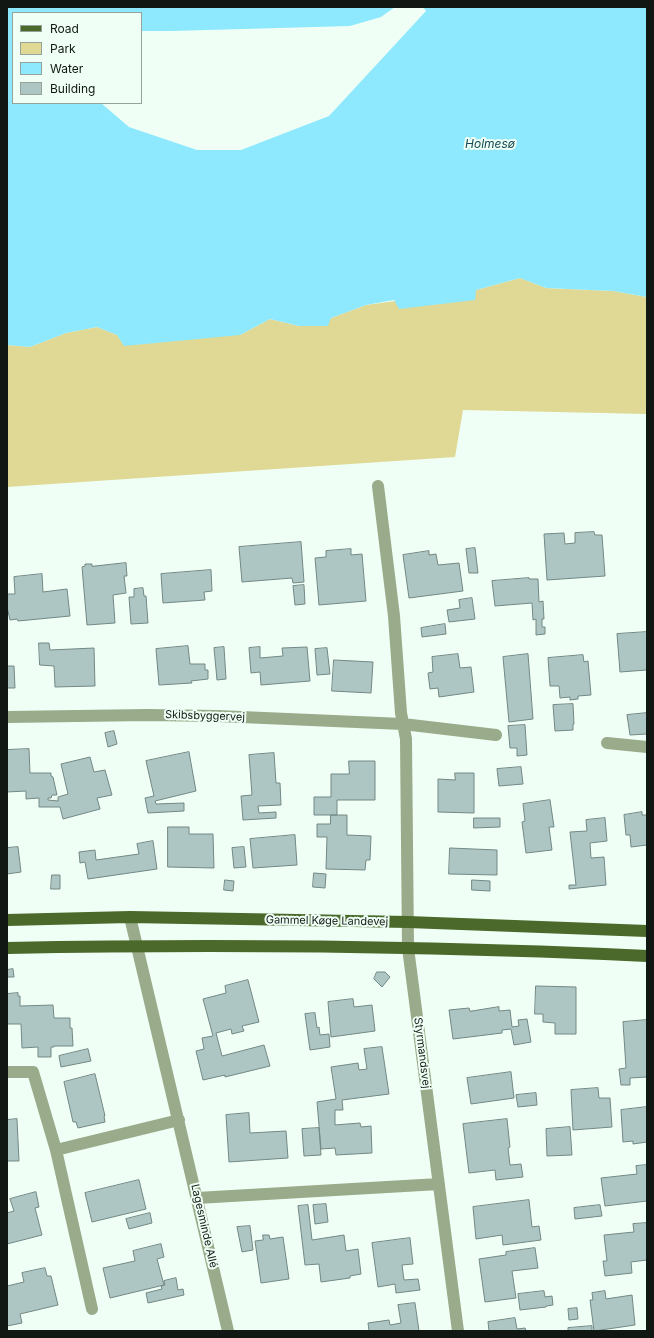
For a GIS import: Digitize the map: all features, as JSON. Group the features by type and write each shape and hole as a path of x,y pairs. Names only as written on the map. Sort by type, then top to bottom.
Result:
{"main road":[{"name":"Gammel Køge Landevej","path":"7,920 130,917 408,922 647,931"},
{"path":"7,948 137,945 408,948 647,956"}],"street":[{"path":"378,486 394,616 401,714 406,739 408,922"},
{"name":"Skibsbyggervej","path":"7,717 147,715 218,716 403,724 496,735"},
{"path":"607,743 647,747"},
{"name":"Lagesminde Allé","path":"130,917 228,1331"},
{"name":"Styrmandsvej","path":"408,922 408,948 458,1331"},
{"path":"7,1072 33,1072 56,1150 92,1309"},
{"path":"56,1150 179,1120"},
{"path":"197,1198 439,1184"}],"green space":[{"path":"520,278 546,288 613,291 647,297 647,414 463,410 455,457 7,487 7,345 30,347 66,333 97,327 117,335 240,335 270,319 299,326 331,318 366,305 476,290"}],"water":[{"name":"Holmesø","path":"7,7 395,7 381,17 350,26 172,31 142,31 142,12 12,12 12,104 102,104 129,127 197,150 241,150 329,116 426,11 423,7 647,7 647,297 613,291 546,288 520,278 476,290 475,300 399,309 394,300 366,305 331,318 328,326 299,326 270,319 240,335 124,346 117,335 97,327 66,333 30,347 7,345"}],"building":[{"path":"594,532 595,535 602,535 605,576 547,580 544,534 564,533 565,544 575,543 575,533"},
{"path":"301,542 304,582 293,583 292,578 242,582 239,547"},
{"path":"475,548 478,573 469,573 466,549"},
{"path":"351,549 351,555 362,554 366,601 319,605 315,558 326,557 326,551"},
{"path":"429,551 429,555 436,554 438,565 459,563 463,591 409,598 403,555"},
{"path":"126,563 127,576 124,576 126,593 113,595 115,623 87,625 82,567 85,566 85,564 92,564 92,566"},
{"path":"211,570 212,591 204,592 205,600 163,603 161,574"},
{"path":"42,574 43,592 67,589 70,616 18,621 17,619 10,620 7,607 7,594 15,594 14,577"},
{"path":"529,578 538,579 539,602 543,601 544,619 542,619 542,627 545,627 545,634 536,635 536,619 533,620 532,603 495,606 492,581"},
{"path":"304,585 305,604 295,605 293,586"},
{"path":"143,588 144,596 146,596 148,623 131,624 129,597 134,597 134,589"},
{"path":"472,598 475,619 449,622 447,610 460,608 459,600"},
{"path":"445,624 446,634 422,637 421,628"},
{"path":"647,632 647,670 620,672 617,634"},
{"path":"39,643 49,643 50,650 94,648 95,686 55,687 54,666 40,665"},
{"path":"188,646 190,664 205,664 205,670 208,670 208,679 191,681 192,683 159,685 156,649"},
{"path":"224,647 226,679 217,680 214,648"},
{"path":"260,647 260,658 283,656 282,648 307,647 310,681 261,685 260,672 251,673 249,648"},
{"path":"327,648 330,674 317,675 315,649"},
{"path":"458,654 460,668 471,667 474,692 439,697 438,688 430,689 428,673 433,672 432,657"},
{"path":"528,654 533,719 509,722 503,657"},
{"path":"583,655 584,662 588,661 591,695 578,696 578,699 570,700 570,697 560,698 559,686 550,686 548,658"},
{"path":"334,660 373,662 371,693 332,691"},
{"path":"7,666 14,666 15,688 7,688"},
{"path":"573,704 573,730 555,731 553,705"},
{"path":"647,713 647,734 630,735 627,715"},
{"path":"525,725 527,755 517,756 517,748 510,748 508,726"},
{"path":"114,731 117,744 108,747 105,733"},
{"path":"29,749 30,773 51,773 51,776 53,777 57,795 52,795 51,798 48,798 48,800 58,801 58,797 68,794 61,764 90,757 94,772 105,770 112,795 97,798 100,809 63,819 60,807 39,807 39,798 26,799 26,791 7,792 7,750"},
{"path":"189,752 196,791 155,801 156,804 184,803 184,811 148,813 145,798 154,796 146,761"},
{"path":"274,753 276,783 280,783 281,805 258,806 259,813 276,812 276,818 243,820 241,796 252,795 249,755"},
{"path":"349,761 375,761 375,800 337,800 337,815 314,815 314,797 331,797 331,774 349,774"},
{"path":"521,767 523,784 499,786 497,769"},
{"path":"455,773 474,773 474,813 438,812 438,779 455,780"},
{"path":"550,800 554,827 549,827 552,850 526,853 522,822 525,821 523,804"},
{"path":"642,812 642,815 647,815 647,845 631,847 630,835 626,835 624,815"},
{"path":"331,815 347,815 347,835 371,836 370,860 366,860 365,870 326,869 327,837 317,837 317,824 330,824"},
{"path":"474,818 500,818 500,827 474,828"},
{"path":"605,818 607,841 590,843 591,858 604,857 606,885 569,889 569,885 576,885 570,832 587,831 586,820"},
{"path":"168,827 189,827 189,834 213,834 214,868 168,867"},
{"path":"295,835 297,865 253,868 250,839"},
{"path":"153,841 157,869 88,879 85,862 80,863 79,852 95,850 96,860 139,854 137,844"},
{"path":"18,847 21,872 7,874 7,848"},
{"path":"244,847 246,867 234,868 232,848"},
{"path":"450,848 497,850 497,875 449,874"},
{"path":"314,873 326,874 325,888 313,887"},
{"path":"52,875 60,875 60,889 51,889"},
{"path":"225,880 234,881 233,891 224,890"},
{"path":"472,880 490,881 490,891 472,890"},
{"path":"13,969 14,977 7,977 7,970"},
{"path":"377,972 385,972 390,977 382,987 374,979"},
{"path":"248,980 259,1022 242,1026 244,1031 232,1034 231,1029 216,1033 222,1056 264,1045 270,1066 225,1077 225,1075 203,1080 196,1051 204,1049 202,1038 213,1036 203,999 226,993 225,986"},
{"path":"536,986 576,987 576,1034 555,1034 555,1023 543,1022 543,1014 535,1014"},
{"path":"18,993 18,996 20,996 20,1006 53,1005 54,1018 70,1018 73,1046 51,1047 51,1057 38,1057 38,1047 22,1048 21,1024 7,1024 7,994"},
{"path":"353,999 354,1007 372,1005 375,1031 331,1037 328,1002"},
{"path":"499,1007 499,1011 510,1010 512,1027 519,1026 518,1020 527,1019 531,1042 514,1045 511,1029 502,1030 502,1033 453,1039 449,1010 469,1008 470,1011"},
{"path":"315,1013 317,1028 319,1027 320,1035 329,1034 330,1047 310,1050 305,1014"},
{"path":"647,1020 647,1077 630,1078 630,1085 621,1085 619,1069 626,1068 623,1022"},
{"path":"382,1047 389,1094 342,1100 343,1110 335,1110 335,1125 360,1123 361,1127 371,1126 372,1153 336,1155 335,1148 321,1149 317,1102 336,1099 331,1067 358,1063 359,1070 367,1069 364,1049"},
{"path":"88,1049 91,1061 61,1067 59,1056"},
{"path":"511,1072 514,1098 471,1104 467,1078"},
{"path":"95,1074 105,1116 105,1122 78,1128 76,1122 73,1122 64,1082"},
{"path":"598,1088 599,1098 610,1098 612,1127 573,1130 571,1090"},
{"path":"536,1093 537,1105 518,1107 516,1095"},
{"path":"647,1107 647,1142 633,1144 633,1141 623,1142 621,1110"},
{"path":"249,1113 250,1133 286,1131 288,1158 229,1162 226,1115"},
{"path":"17,1119 19,1161 7,1161 7,1120"},
{"path":"507,1119 510,1165 521,1164 523,1177 496,1180 495,1170 469,1173 463,1124"},
{"path":"570,1127 572,1155 547,1156 546,1129"},
{"path":"319,1128 321,1155 304,1156 302,1129"},
{"path":"647,1165 647,1201 605,1206 601,1178 637,1174 636,1166"},
{"path":"139,1180 146,1209 92,1222 85,1193"},
{"path":"36,1192 39,1207 35,1208 42,1235 7,1244 7,1213 14,1211 10,1199"},
{"path":"529,1200 532,1227 539,1226 541,1240 503,1245 502,1235 476,1239 473,1207"},
{"path":"326,1204 328,1222 315,1224 313,1205"},
{"path":"308,1205 312,1240 344,1235 346,1251 358,1249 361,1274 350,1276 350,1278 321,1282 319,1264 305,1265 298,1206"},
{"path":"600,1205 602,1216 575,1219 574,1208"},
{"path":"150,1213 152,1223 129,1229 126,1219"},
{"path":"647,1223 647,1260 631,1262 632,1273 605,1276 603,1261 607,1261 604,1235 634,1232 633,1224"},
{"path":"250,1226 253,1250 242,1252 237,1227"},
{"path":"263,1235 269,1235 270,1239 283,1237 289,1279 261,1283 255,1241 263,1240"},
{"path":"410,1238 413,1264 402,1265 404,1280 418,1279 420,1290 396,1293 395,1284 378,1287 372,1243"},
{"path":"161,1244 164,1257 157,1259 164,1285 110,1298 103,1268 135,1261 133,1251"},
{"path":"535,1248 538,1268 512,1271 516,1298 485,1302 479,1259 506,1255 506,1252"},
{"path":"45,1268 47,1276 51,1276 58,1305 20,1314 22,1323 7,1326 7,1286 24,1282 22,1273"},
{"path":"176,1278 178,1290 183,1289 184,1295 148,1303 146,1293 162,1289 161,1286 165,1285 164,1281"},
{"path":"544,1291 545,1297 552,1296 553,1305 520,1310 518,1294"},
{"path":"605,1291 606,1299 632,1295 635,1325 594,1331 590,1300 593,1300 592,1293"},
{"path":"415,1303 419,1331 369,1331 368,1323 389,1320 390,1325 401,1323 398,1305"},
{"path":"577,1308 578,1319 569,1320 568,1309"},
{"path":"515,1318 517,1329 525,1328 526,1331 489,1331 488,1322"},
{"path":"592,1326 592,1331 568,1331 568,1328"}]}
